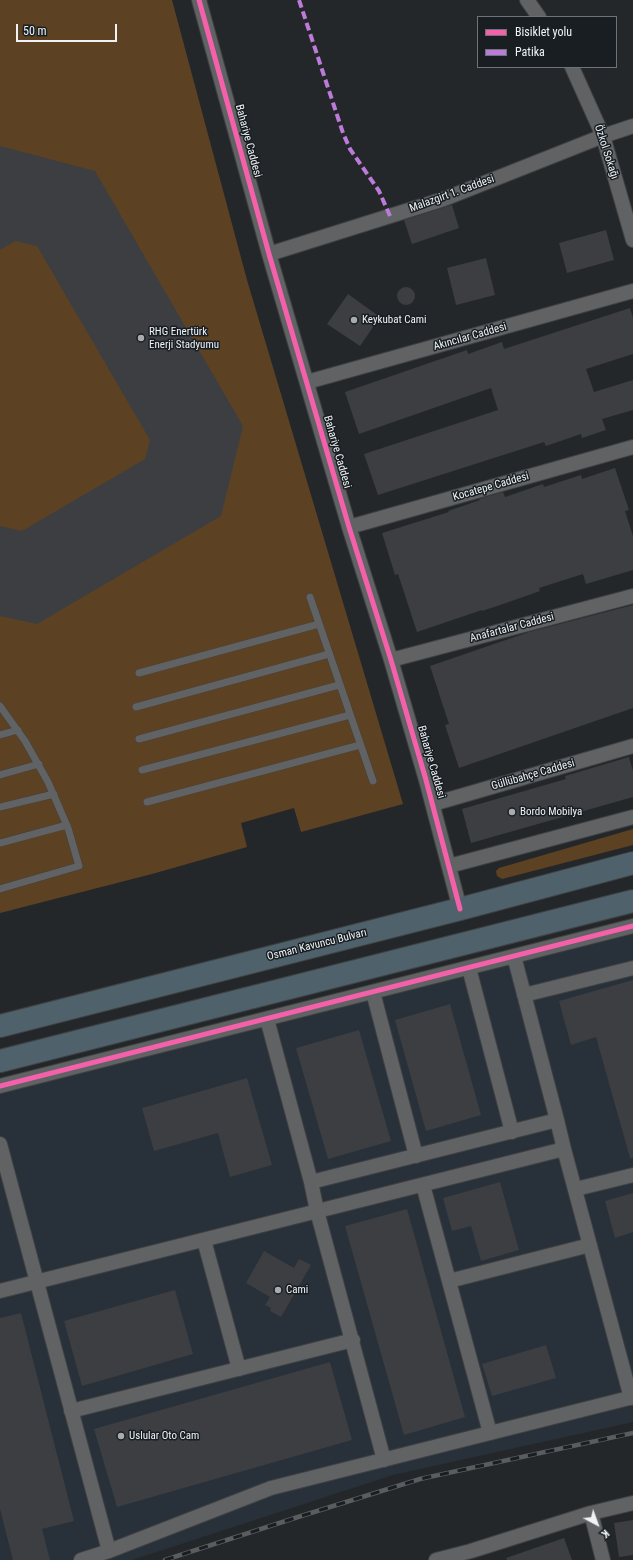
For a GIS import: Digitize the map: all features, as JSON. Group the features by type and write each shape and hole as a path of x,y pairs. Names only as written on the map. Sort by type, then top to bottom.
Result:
{"highway":[{"name":"Osman Kavuncu Bulvarı","path":"0,1026 460,909 633,863"},
{"path":"0,1061 633,901"}],"street":[{"name":"Bahariye Caddesi","path":"199,0 269,254 349,527 391,660 433,804 460,909"},
{"path":"527,0 538,16"},
{"name":"Özkol Sokağı","path":"572,68 603,136 633,240"},
{"name":"Malazgirt 1. Caddesi","path":"269,254 444,199 603,136 633,126"},
{"name":"Akıncılar Caddesi","path":"307,382 633,291"},
{"name":"Kocatepe Caddesi","path":"349,527 633,447"},
{"name":"Anafartalar Caddesi","path":"391,660 633,596"},
{"name":"Güllübahçe Caddesi","path":"433,804 633,746"},
{"path":"449,866 633,817"},
{"path":"0,1086 633,926"},
{"path":"81,1560 271,1488 632,1397 564,1149 514,956"},
{"path":"469,968 512,1132"},
{"path":"524,995 633,968"},
{"path":"373,992 416,1156"},
{"path":"267,1019 384,1460"},
{"path":"311,1182 557,1120"},
{"path":"0,1144 108,1551"},
{"path":"0,1291 564,1149"},
{"path":"576,1189 633,1175"},
{"path":"423,1185 490,1433"},
{"path":"204,1240 239,1369"},
{"path":"450,1281 590,1245"},
{"path":"71,1411 353,1340"},
{"path":"436,1560 471,1551 591,1513 633,1503"},
{"path":"591,1513 602,1560"}],"lane":[{"path":"310,597 373,781"},
{"path":"139,672 319,624"},
{"path":"136,707 329,654"},
{"path":"139,739 340,685"},
{"path":"0,706 18,730 39,764 54,794 67,825 79,866 0,889"},
{"path":"142,770 350,715"},
{"path":"0,736 18,730"},
{"path":"146,802 360,745"},
{"path":"0,775 39,764"},
{"path":"0,807 54,794"},
{"path":"0,843 67,825"}],"shaded area":[{"path":"0,0 172,0 247,280 403,804 301,832 294,808 241,823 247,847 152,874 0,913"},
{"path":"633,829 633,845 502,879 497,876 496,871 499,868"},
{"path":"633,921 633,1422 393,1475 132,1560 0,1560 0,1091"}],"building":[{"name":"RHG Enertürk Enerji Stadyumu","path":"0,146 95,171 243,426 221,516 37,624 0,616 0,526 22,531 145,459 150,440 37,246 15,241 0,250"},
{"path":"452,205 459,228 412,244 404,220"},
{"path":"606,230 614,260 567,273 559,243"},
{"path":"486,258 495,295 456,305 447,268"},
{"path":"406,287 412,290 415,296 412,302 406,305 400,302 397,296 400,290"},
{"name":"Keykubat Cami","path":"348,294 380,317 360,346 327,324"},
{"path":"630,308 633,318 633,354 586,369 594,392 633,380 633,410 602,419 606,430 582,438 581,434 546,446 544,442 378,495 364,454 498,410 491,388 359,434 345,392 467,350 468,354 502,342 504,349"},
{"path":"615,468 629,510 625,511 633,536 633,570 586,584 583,574 539,588 540,591 506,603 417,632 398,574 395,575 382,533 449,512 448,511 480,500 479,499 503,492 505,497 543,484 544,487 581,475 582,479"},
{"path":"633,605 633,708 459,768 445,725 449,724 430,666 529,632"},
{"path":"629,757 633,771 633,797 471,843 462,809 566,779 565,776"},
{"path":"633,980 633,1158 630,1158 596,1037 571,1045 559,1001"},
{"path":"450,1004 481,1115 426,1131 395,1020"},
{"path":"359,1030 391,1141 328,1159 296,1048"},
{"path":"247,1078 272,1165 230,1177 218,1133 154,1151 142,1108"},
{"path":"500,1182 519,1250 481,1261 471,1226 452,1231 443,1198"},
{"path":"633,1193 633,1232 615,1238 605,1201"},
{"path":"407,1209 465,1417 404,1435 345,1226"},
{"name":"Cami","path":"264,1251 294,1268 299,1259 311,1265 281,1317 270,1311 271,1308 265,1305 270,1297 246,1283"},
{"path":"175,1290 193,1354 82,1386 64,1321"},
{"path":"21,1313 74,1521 42,1529 50,1560 13,1560 0,1509 0,1318"},
{"path":"546,1345 556,1378 492,1396 482,1364"},
{"path":"330,1362 352,1440 117,1507 94,1429"},
{"path":"633,1520 633,1555 619,1557 614,1523"},
{"path":"564,1538 572,1560 507,1560 506,1558"}],"railway":[{"path":"165,1560 420,1479 633,1433"}],"marked path":[{"path":"299,0 343,133 350,149 379,191 390,216"}],"cycle path":[{"path":"199,0 269,254 349,527 391,660 426,780 460,909"},
{"path":"0,1086 633,926"}],"place":[{"name":"Keykubat Cami","path":"354,320"},
{"name":"RHG Enertürk Enerji Stadyumu","path":"141,338"},
{"name":"Bordo Mobilya","path":"512,812"},
{"name":"Cami","path":"278,1290"},
{"name":"Uslular Oto Cam","path":"121,1436"}]}
